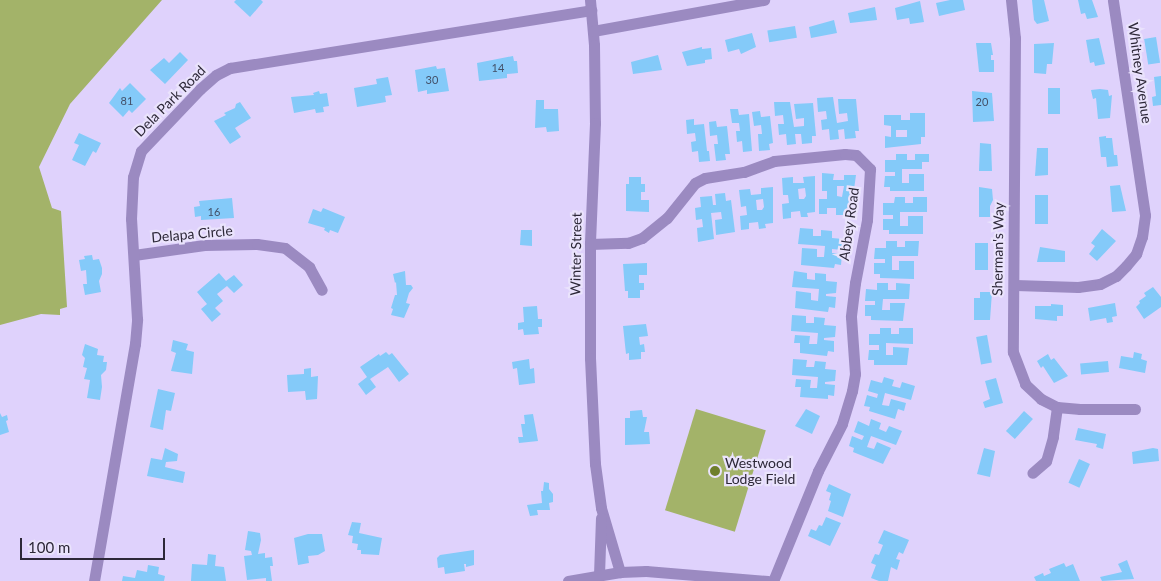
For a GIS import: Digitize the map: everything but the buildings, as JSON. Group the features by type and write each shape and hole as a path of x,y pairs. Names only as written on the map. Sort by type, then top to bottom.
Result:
{"street":[{"path":"592,31 758,0"},
{"name":"Sherman's Way","path":"1010,0 1016,38 1012,352 1016,367 1024,384 1041,399 1056,407"},
{"name":"Whitney Avenue","path":"1014,285 1078,287 1100,284 1116,276 1136,254 1139,246 1145,215 1113,0"},
{"name":"Winter Street","path":"590,5 595,123 590,244 590,358 595,464 602,508 620,572"},
{"name":"Dela Park Road","path":"94,581 135,344 137,319 132,219 133,177 141,151 216,75 230,68 590,5"},
{"name":"Abbey Road","path":"590,244 628,243 642,238 667,218 695,183 705,178 744,172 789,159 845,154 856,155 870,169 867,220 855,282 851,317 855,374 852,391 842,424 818,471 774,581"},
{"name":"Delapa Circle","path":"134,255 204,245 257,244 285,248 309,267 322,290"},
{"path":"1032,473 1046,461 1053,437 1056,407 1080,409 1135,408"},
{"name":"Winter Street","path":"599,575 602,508"},
{"path":"568,581 620,572 669,571 768,581"}],"green space":[{"path":"0,0 162,0 70,104 39,167 52,208 61,211 67,307 60,309 60,315 41,314 0,325"},
{"name":"Westwood Lodge Field","path":"696,409 766,430 735,532 665,510"}],"place":[{"name":"Westwood Lodge Field","path":"715,471"}]}
